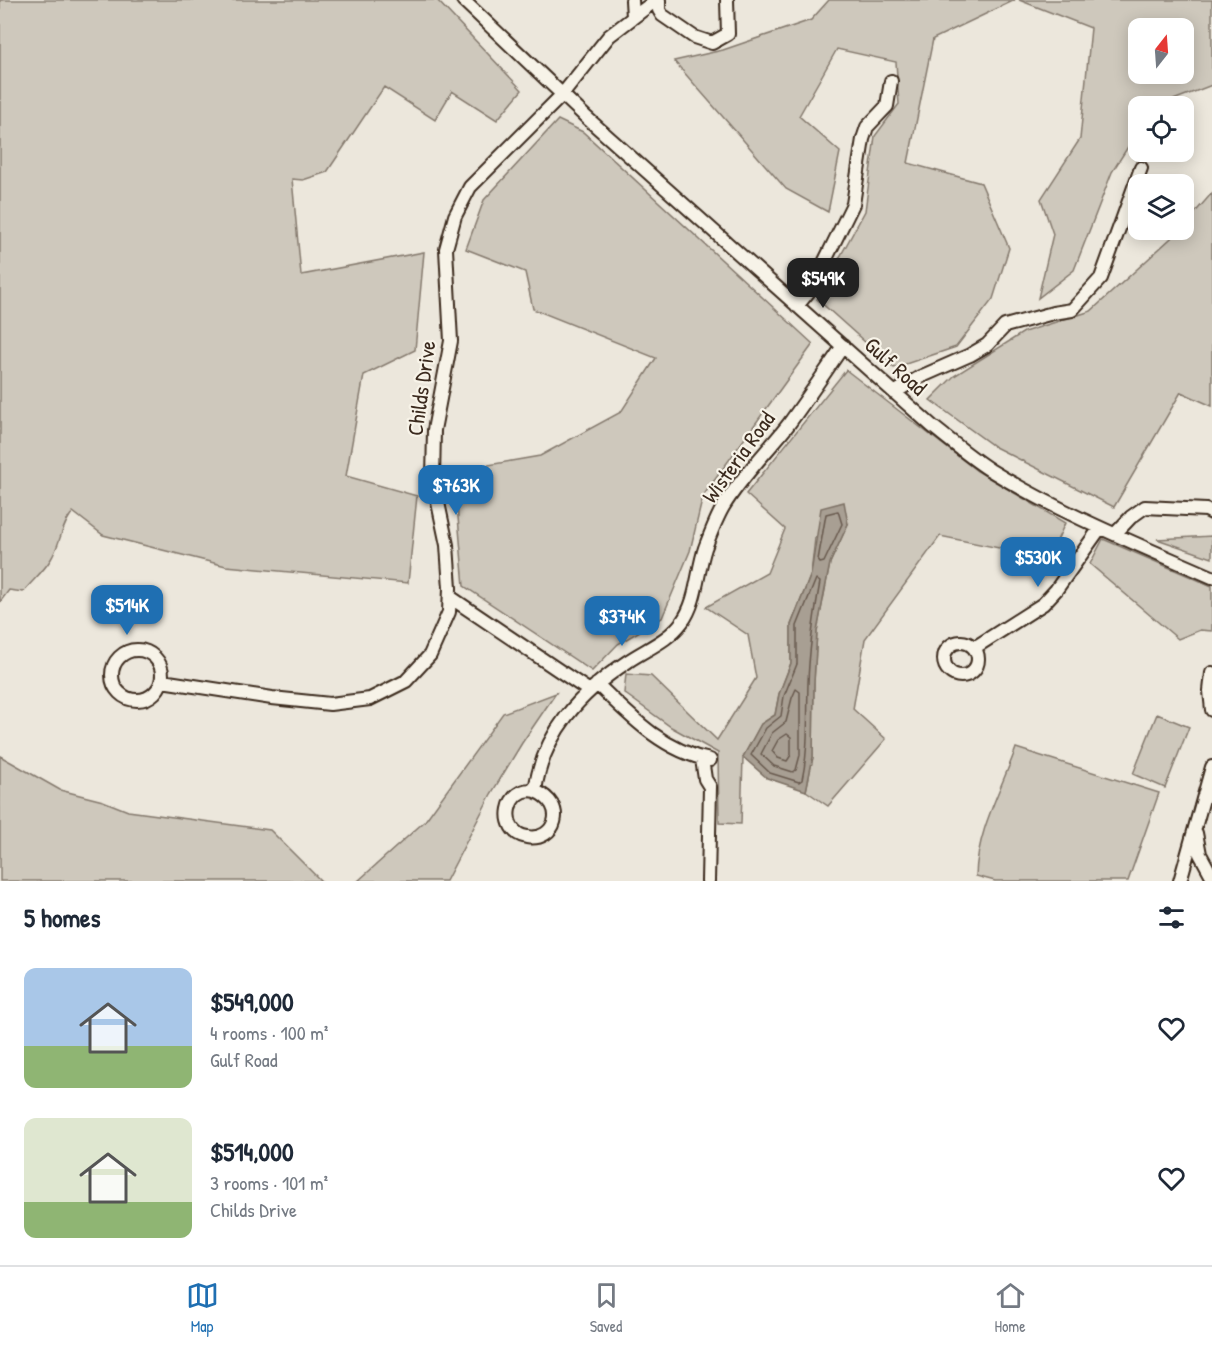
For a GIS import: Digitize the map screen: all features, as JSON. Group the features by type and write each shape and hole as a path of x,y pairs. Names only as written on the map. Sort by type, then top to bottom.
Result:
{"street":[{"name":"Gulf Road","path":"463,0 562,95 932,426 989,469 1034,495 1100,528 1212,577"},
{"path":"632,0 637,14 662,15"},
{"name":"Childs Drive","path":"162,681 272,698 330,704 370,699 406,681 430,655 449,612 450,597 447,545 433,479 434,430 451,341 446,249 455,216 470,187 562,95 609,36 657,0"},
{"path":"657,0 662,15 694,38 712,43 728,34 727,0"},
{"path":"796,306 811,289 853,204 863,139 867,127 887,106 891,81"},
{"path":"894,393 920,377 970,356 987,345 1005,326 1072,310 1101,278 1141,168"},
{"name":"Wisteria Road","path":"536,791 542,760 564,720 592,687 666,638 683,621 692,598 705,548 723,508 741,481 788,425 843,346"},
{"path":"1115,534 1131,517 1145,507 1195,509 1212,513"},
{"path":"974,648 1043,604 1056,590 1100,528"},
{"path":"450,597 592,687 647,731 692,757 706,760 705,779 710,787 708,881"},
{"path":"144,650 157,658 161,665 162,681 152,696 135,700 126,698 114,686 112,668 121,655 128,651 144,650"},
{"path":"1212,674 1210,692 1212,710"},
{"path":"1180,881 1212,767"},
{"path":"1195,827 1200,854 1212,876"}],"shaded area":[{"path":"0,0 437,0 522,90 497,120 452,91 435,120 384,87 327,172 303,180 292,179 301,275 424,252 415,350 364,375 346,476 417,496 408,583 226,566 103,535 73,512 45,568 23,592 9,590 0,602"},
{"path":"829,0 1015,0 933,39 908,163 981,183 1009,248 993,299 956,347 894,368 817,299 865,211 875,136 899,104 896,62 837,49 799,116 840,152 828,212 786,189 674,61 723,50 811,20"},
{"path":"1019,0 1212,0 1212,85 1184,96 1128,96 1128,147 1112,172 1074,270 1038,298 1053,234 1041,199 1080,139 1091,28"},
{"path":"558,120 583,132 813,344 703,496 690,551 662,618 618,644 592,671 464,586 454,471 540,456 621,412 656,358 533,309 525,272 466,249 484,200"},
{"path":"1212,193 1212,406 1181,392 1114,507 995,447 930,400 954,376 1024,332 1091,311 1169,240 1194,240 1194,214"},
{"path":"846,370 977,471 1065,523 1049,558 940,536 865,639 853,709 886,739 828,806 806,791 813,757 817,631 830,563 848,524 815,538 811,574 791,625 791,663 779,694 775,715 761,724 743,757 741,824 719,823 718,753 671,727 624,693 626,674 651,676 717,740 756,678 748,635 706,607 767,573 785,529 746,494"},
{"path":"1212,536 1212,558 1157,539"},
{"path":"1103,539 1212,586 1212,631 1200,630 1178,639 1090,564"},
{"path":"556,693 491,794 446,881 358,881 425,821 503,713"},
{"path":"1157,714 1189,727 1165,788 1133,774"},
{"path":"1016,748 1159,793 1128,881 995,881 976,876 977,859 985,827"},
{"path":"0,756 60,790 103,801 128,811 270,830 321,881 0,881"}],"water":[{"path":"844,502 848,524 830,563 817,631 813,757 806,791 767,778 743,757 761,724 775,715 779,694 791,663 791,625 811,574 821,508"}]}
